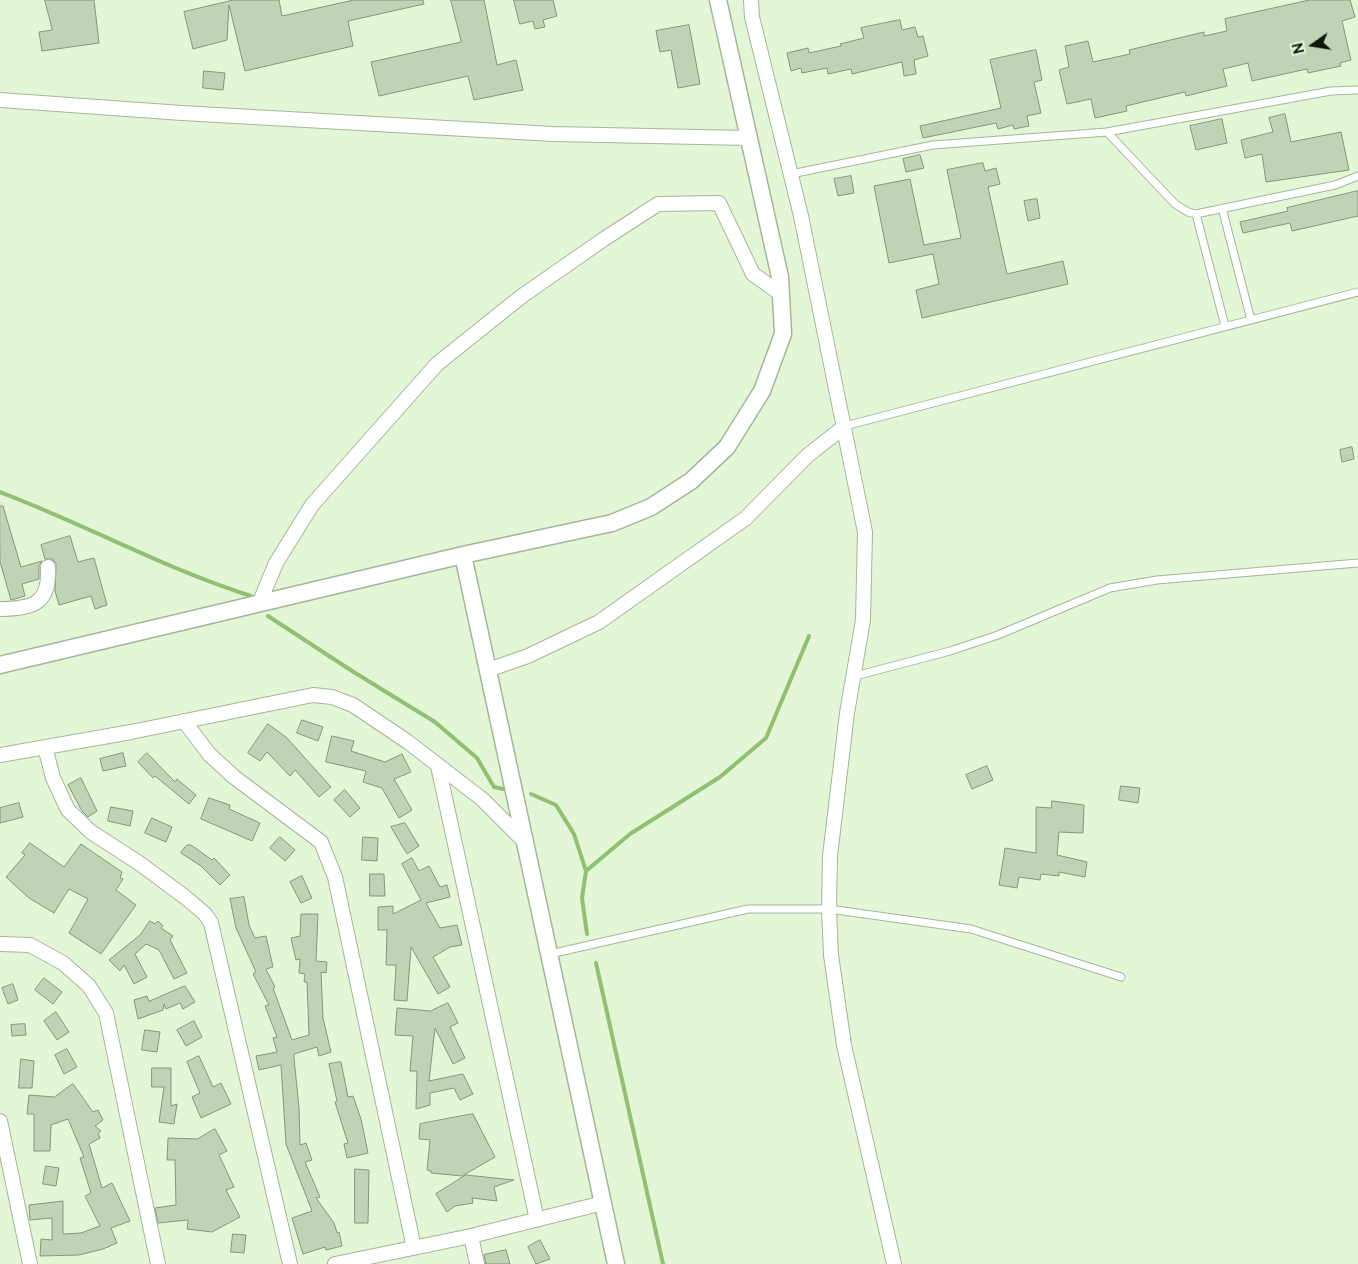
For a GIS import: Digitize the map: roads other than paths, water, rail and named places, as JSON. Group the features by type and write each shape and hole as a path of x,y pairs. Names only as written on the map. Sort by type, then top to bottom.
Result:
{"street":[{"path":"0,665 463,555 612,523 651,507 691,481 727,447 762,391 783,334 780,278 718,0"},
{"path":"752,0 752,17 791,174 866,532 863,620 855,676 847,713 830,856 829,909 831,955 844,1045 894,1264"},
{"path":"0,100 182,114 553,134 749,138"},
{"path":"259,604 276,563 312,505 437,364 522,296 658,204 719,203 753,274 781,294"},
{"path":"488,670 528,656 599,622 746,518 807,456 845,426"},
{"path":"463,555 616,1264"},
{"path":"0,609 33,604 45,597 49,584 48,567"},
{"path":"0,755 313,695 332,697 353,705 420,750 482,799 526,843"},
{"path":"184,721 209,754 234,777 321,842 335,877 414,1248"},
{"path":"45,747 53,778 68,810 91,832 185,897 205,914 210,923 290,1264"},
{"path":"438,766 538,1220"},
{"path":"0,944 30,945 63,963 89,986 106,1013 158,1264"},
{"path":"0,1122 30,1264"},
{"path":"344,1263 471,1236 603,1204"},
{"path":"471,1236 477,1264"}],"lane":[{"path":"791,174 933,145 1107,132 1331,91 1358,90"},
{"path":"1107,132 1175,204 1188,212 1196,214 1335,185 1358,176"},
{"path":"1222,208 1251,320"},
{"path":"1196,214 1225,326"},
{"path":"845,426 1358,292"},
{"path":"855,676 950,651 998,635 1110,588 1158,580 1358,563"},
{"path":"550,954 748,909 829,909 971,929 1121,977"}],"waterway":[{"path":"0,492 187,573 251,596"},
{"path":"268,616 435,722 477,758 494,787 503,789"},
{"path":"587,934 582,898 586,871 630,834 720,777 766,738 809,636"},
{"path":"531,794 556,805 574,834 586,871"},
{"path":"596,963 663,1264"}]}
